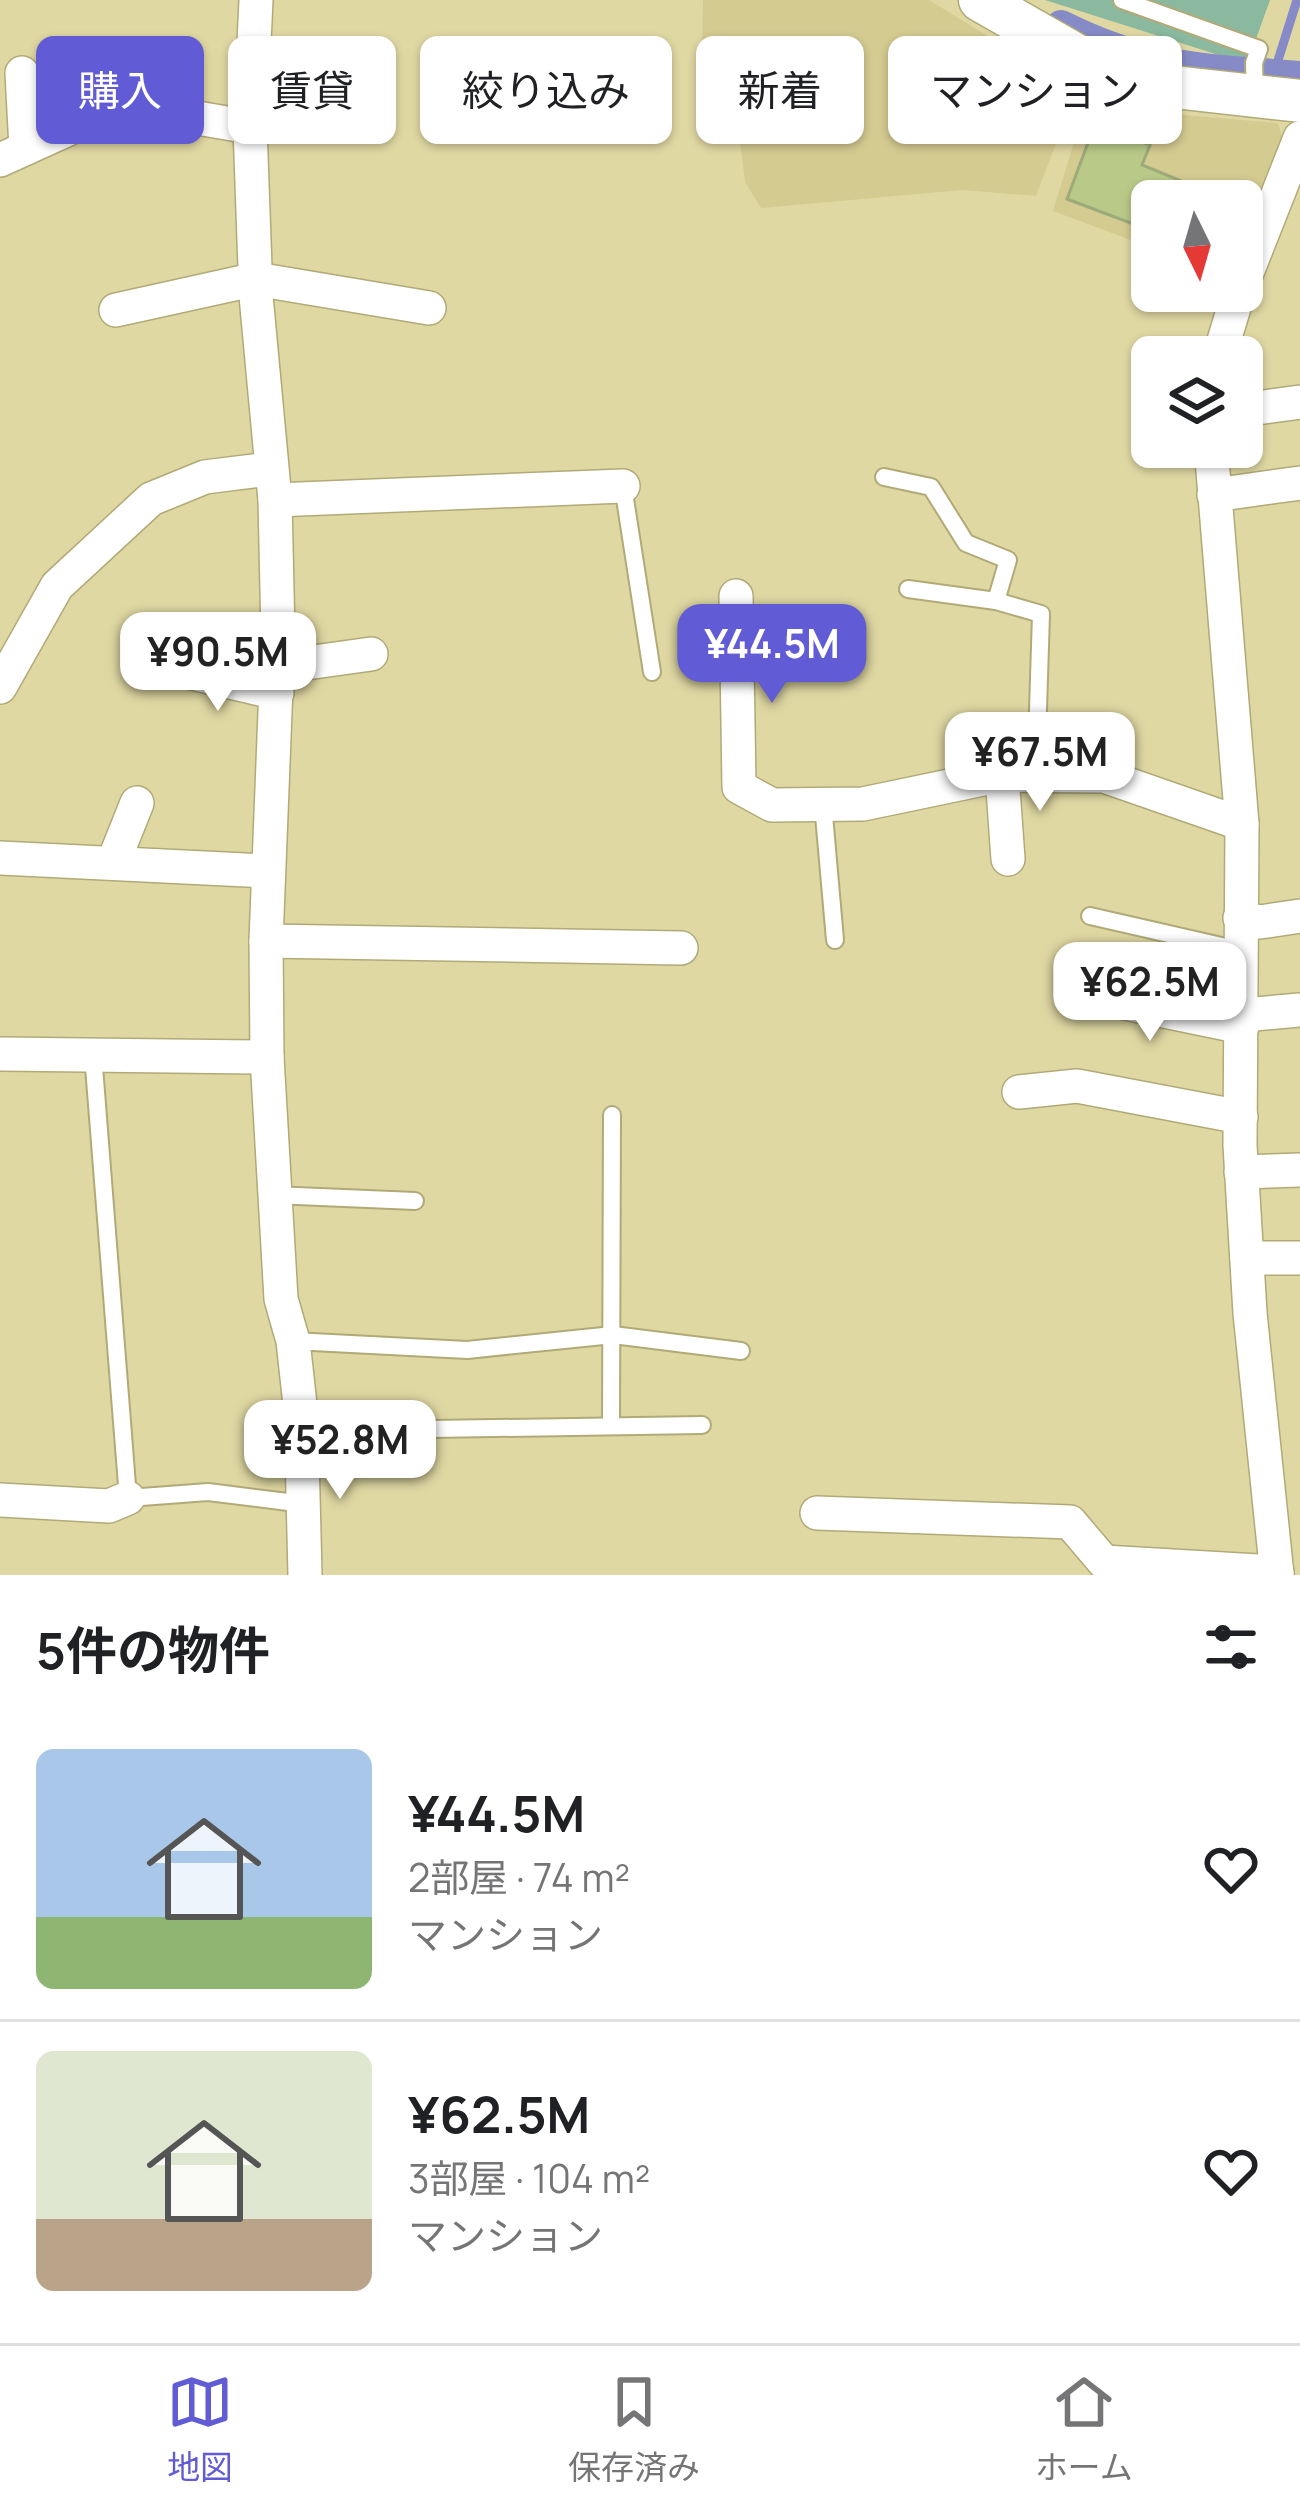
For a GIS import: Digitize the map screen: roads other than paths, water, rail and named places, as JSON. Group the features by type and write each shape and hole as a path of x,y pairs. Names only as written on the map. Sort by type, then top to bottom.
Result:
{"street":[{"path":"254,36 256,0"},
{"path":"980,0 1122,78 1171,90 1255,81 1300,101"},
{"path":"13,154 22,73"},
{"path":"13,154 122,105 228,123"},
{"path":"1263,232 1300,138"},
{"path":"251,144 272,484 278,680 268,871 267,1057 281,1299 293,1341 301,1431 304,1575"},
{"path":"116,310 256,279 429,308"},
{"path":"1263,407 1300,402"},
{"path":"817,1513 1070,1522 1104,1562 1277,1573 1246,1258 1240,1118 1242,824 1212,468"},
{"path":"0,687 57,586 151,499 205,477 272,484 623,486"},
{"path":"1214,495 1300,483"},
{"path":"736,596 739,787 772,805 863,804 1019,774 1104,776 1242,824"},
{"path":"175,668 278,680 371,654"},
{"path":"1008,859 1019,774"},
{"path":"113,863 137,803"},
{"path":"0,858 268,871"},
{"path":"1240,934 1260,922 1300,916"},
{"path":"266,941 681,948"},
{"path":"1072,992 1243,1021 1300,1010"},
{"path":"0,1054 267,1057"},
{"path":"1019,1092 1077,1086 1240,1118"},
{"path":"1241,1172 1300,1170"},
{"path":"1246,1258 1300,1258"},
{"path":"0,1500 109,1506 128,1498"}],"lane":[{"path":"1122,0 1259,49 1255,81"},
{"path":"884,477 931,487 966,543 1008,560 997,602"},
{"path":"623,486 652,672"},
{"path":"908,589 997,602 1041,614 1019,774"},
{"path":"823,802 835,940"},
{"path":"1090,916 1240,934"},
{"path":"93,1053 128,1498 208,1492 305,1504"},
{"path":"611,1424 612,1115"},
{"path":"273,1195 415,1201"},
{"path":"293,1341 467,1350 614,1335 741,1351"},
{"path":"301,1431 703,1425"}],"waterway":[{"path":"1274,73 1297,0"},
{"path":"1061,25 1151,59 1300,76"}]}
